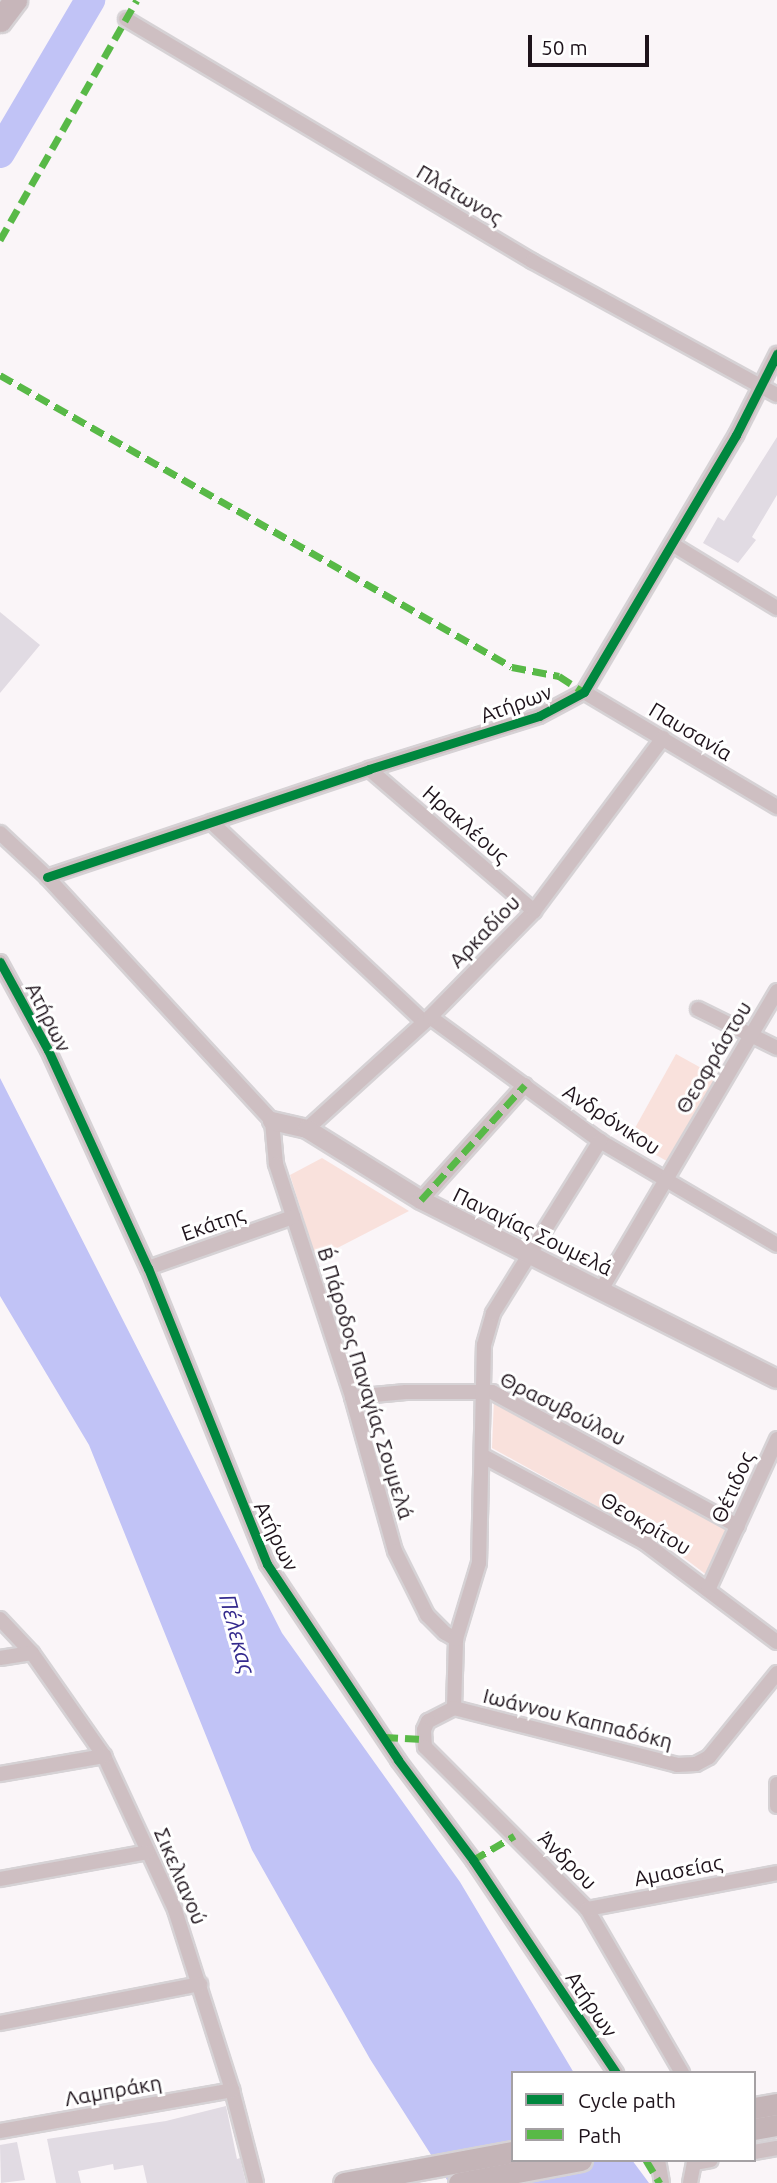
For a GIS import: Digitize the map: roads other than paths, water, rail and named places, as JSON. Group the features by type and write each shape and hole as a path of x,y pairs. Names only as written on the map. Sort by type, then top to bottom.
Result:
{"main road":[{"path":"0,20 15,0"},
{"path":"756,2108 777,2104"},
{"path":"756,2129 777,2125"},
{"path":"344,2183 511,2152"},
{"path":"460,2183 570,2162"}],"street":[{"name":"Πλάτωνος","path":"126,19 455,216 777,395"},
{"name":"Ατήρων","path":"47,877 369,769 539,716 584,692 672,544 777,354"},
{"path":"672,544 777,608"},
{"name":"Παυσανία","path":"584,692 777,807"},
{"name":"Αρκαδίου","path":"307,1129 427,1019 534,911 663,738"},
{"name":"Ηρακλέους","path":"369,769 534,911"},
{"name":"Ανδρόνικου","path":"211,822 427,1019 525,1085 600,1141 777,1245"},
{"path":"0,833 47,877 272,1121"},
{"name":"Ατήρων","path":"0,962 48,1050 148,1268 267,1564 398,1760 473,1860 615,2071"},
{"name":"Θεοφράστου","path":"601,1290 777,991"},
{"path":"698,1009 777,1048"},
{"path":"421,1200 525,1085"},
{"name":"Παναγίας Σουμελά","path":"272,1121 307,1129 421,1200 777,1379"},
{"name":"Β΄ Πάροδος Παναγίας Σουμελά","path":"272,1121 276,1164 352,1397 395,1551 427,1615 445,1633 456,1639"},
{"path":"454,1708 456,1639 479,1563 484,1345 493,1313 527,1254 600,1141"},
{"name":"Εκάτης","path":"148,1268 293,1217"},
{"name":"Θρασυβούλου","path":"352,1397 484,1391 505,1397 738,1526"},
{"name":"Θέτιδος","path":"708,1590 777,1439"},
{"name":"Θεοκρίτου","path":"483,1456 636,1537 677,1564 777,1642"},
{"name":"Σικελιανού","path":"0,1619 32,1653 104,1756 175,1910 232,2090 256,2183"},
{"path":"0,1658 32,1653"},
{"name":"Ιωάννου Καππαδόκη","path":"454,1708 677,1765 696,1764 709,1757 777,1672"},
{"name":"Άνδρου","path":"454,1708 428,1721 423,1739 431,1756 587,1909 681,2071"},
{"path":"0,1774 104,1756"},
{"path":"776,1787 777,1806"},
{"path":"0,1879 148,1852"},
{"name":"Αμασείας","path":"587,1909 777,1873"},
{"path":"0,2023 200,1984"},
{"name":"Λαμπράκη","path":"0,2131 232,2090"},
{"path":"756,2152 777,2148"},
{"path":"658,2162 662,2183"},
{"path":"690,2183 694,2163 700,2162"}],"water":[{"name":"Πέλεκας","path":"0,1078 282,1633 460,1882 573,2071 511,2071 511,2162 633,2162 649,2183 449,2183 370,2059 252,1850 89,1445 0,1296"}],"waterway":[{"path":"0,153 90,0"}]}
